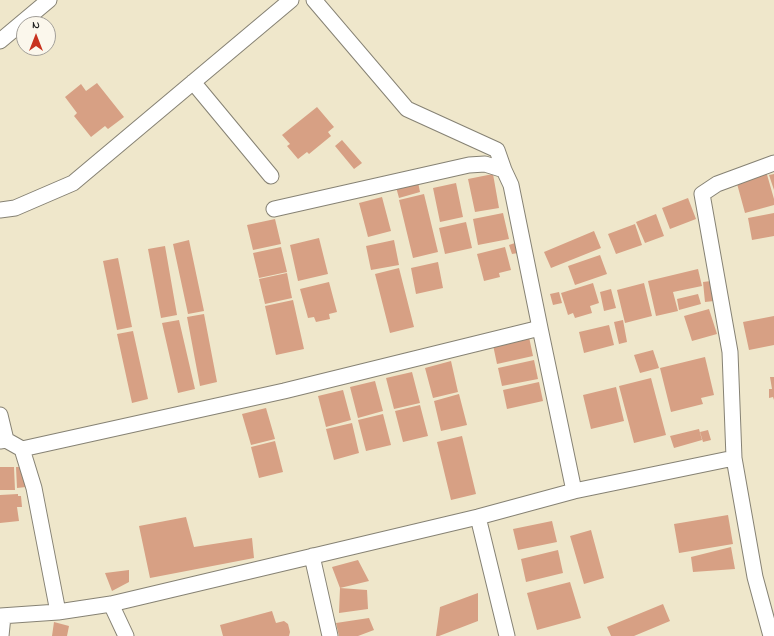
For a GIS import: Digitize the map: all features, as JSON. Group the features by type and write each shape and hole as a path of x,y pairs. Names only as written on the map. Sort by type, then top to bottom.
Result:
{"street":[{"path":"0,42 49,0"},
{"path":"0,210 15,208 73,183 291,0"},
{"path":"314,0 407,109 497,150 511,185 574,491"},
{"path":"193,82 271,176"},
{"path":"771,636 754,577 734,458 730,352 702,194 717,184 774,163"},
{"path":"274,209 469,165 485,164 504,170"},
{"path":"0,415 3,441 22,449 284,391 540,328"},
{"path":"22,449 34,488 58,612"},
{"path":"1,636 2,616 58,612 111,604 478,517 574,491 734,458"},
{"path":"478,517 507,636"},
{"path":"312,556 330,636"},
{"path":"111,604 126,636"}],"building":[{"path":"97,83 124,117 108,129 105,126 91,137 74,116 77,113 65,97 81,84 86,91"},
{"path":"317,107 334,127 328,132 331,136 309,154 307,152 298,159 287,146 290,144 282,135"},
{"path":"342,140 362,163 354,169 335,146"},
{"path":"766,171 774,199 774,205 745,213 736,180"},
{"path":"493,174 499,208 475,212 468,179"},
{"path":"774,174 774,190 769,175"},
{"path":"418,182 420,192 399,198 396,187"},
{"path":"456,183 463,217 440,222 433,188"},
{"path":"424,194 438,252 413,258 399,200"},
{"path":"382,197 391,231 368,237 359,203"},
{"path":"688,198 696,219 670,229 662,208"},
{"path":"503,213 509,239 478,245 473,219"},
{"path":"774,213 774,236 752,240 748,218"},
{"path":"656,214 664,236 645,243 636,222"},
{"path":"275,219 281,244 253,250 247,225"},
{"path":"466,222 472,248 445,254 439,228"},
{"path":"635,224 642,245 616,254 608,234"},
{"path":"594,231 601,248 551,268 544,252"},
{"path":"319,238 328,274 298,281 290,245"},
{"path":"189,240 204,311 188,314 173,244"},
{"path":"394,240 399,265 371,270 366,246"},
{"path":"515,243 518,253 512,254 509,245"},
{"path":"165,246 177,315 161,318 148,249"},
{"path":"281,247 287,272 259,278 253,253"},
{"path":"505,247 511,270 499,273 500,277 484,281 477,254"},
{"path":"600,255 607,274 575,285 568,266"},
{"path":"118,258 132,327 117,330 103,261"},
{"path":"438,262 443,288 416,294 411,268"},
{"path":"399,268 414,327 390,333 375,274"},
{"path":"698,269 702,286 673,292 678,311 656,316 648,281"},
{"path":"287,273 292,298 265,304 259,279"},
{"path":"711,281 714,301 705,302 703,282"},
{"path":"329,282 337,312 329,314 330,319 316,322 314,317 308,318 300,289"},
{"path":"593,283 599,303 590,306 592,313 575,318 573,313 568,315 561,293"},
{"path":"644,283 652,316 625,323 617,290"},
{"path":"611,289 616,308 604,311 600,292"},
{"path":"559,292 562,303 553,305 550,294"},
{"path":"698,294 701,304 679,310 677,299"},
{"path":"293,300 304,349 276,355 265,306"},
{"path":"709,309 717,334 692,341 684,316"},
{"path":"204,314 217,382 200,386 187,317"},
{"path":"774,316 774,345 749,350 743,322"},
{"path":"179,320 195,389 178,393 162,323"},
{"path":"623,320 627,342 619,344 614,322"},
{"path":"609,325 614,345 584,353 579,332"},
{"path":"133,331 148,399 132,403 117,334"},
{"path":"529,337 533,356 497,364 493,345"},
{"path":"653,350 659,368 640,373 634,355"},
{"path":"705,357 714,395 701,398 703,404 671,412 660,368"},
{"path":"534,360 538,379 502,386 498,368"},
{"path":"451,361 458,392 433,398 425,368"},
{"path":"412,372 420,403 394,409 386,378"},
{"path":"770,377 774,377 774,400 773,397 769,398 769,389 772,389"},
{"path":"651,378 666,435 634,443 619,386"},
{"path":"375,381 383,411 358,418 350,387"},
{"path":"539,382 543,401 507,409 503,390"},
{"path":"616,387 624,421 591,429 583,395"},
{"path":"343,390 351,420 326,427 318,396"},
{"path":"459,394 467,425 441,431 434,401"},
{"path":"420,405 428,436 403,442 395,411"},
{"path":"266,408 275,439 251,445 242,414"},
{"path":"383,414 391,445 366,451 358,420"},
{"path":"352,423 359,453 334,460 326,429"},
{"path":"699,429 702,440 674,448 670,436"},
{"path":"708,430 711,440 703,442 700,432"},
{"path":"462,436 476,494 451,500 437,442"},
{"path":"275,441 283,472 259,478 251,447"},
{"path":"0,467 14,467 15,490 0,490"},
{"path":"16,467 25,467 26,487 17,488"},
{"path":"18,494 18,496 21,496 22,507 17,507 19,521 0,523 0,495"},
{"path":"728,515 733,544 679,553 674,524"},
{"path":"186,517 194,547 252,538 254,558 150,578 139,526"},
{"path":"552,521 557,542 518,550 513,529"},
{"path":"591,530 604,578 584,584 570,536"},
{"path":"731,547 735,569 693,572 691,557"},
{"path":"558,550 563,573 526,582 521,559"},
{"path":"358,560 369,581 340,588 332,567"},
{"path":"129,570 129,582 112,591 105,573"},
{"path":"570,582 581,618 537,630 527,593"},
{"path":"340,588 367,590 368,609 339,613"},
{"path":"478,593 478,621 436,636 440,607"},
{"path":"663,604 670,621 634,636 611,636 607,627"},
{"path":"272,611 276,623 284,621 288,624 290,632 289,636 223,636 220,625"},
{"path":"369,618 374,630 358,636 339,636 336,623"},
{"path":"54,622 69,626 67,636 52,636"}]}
